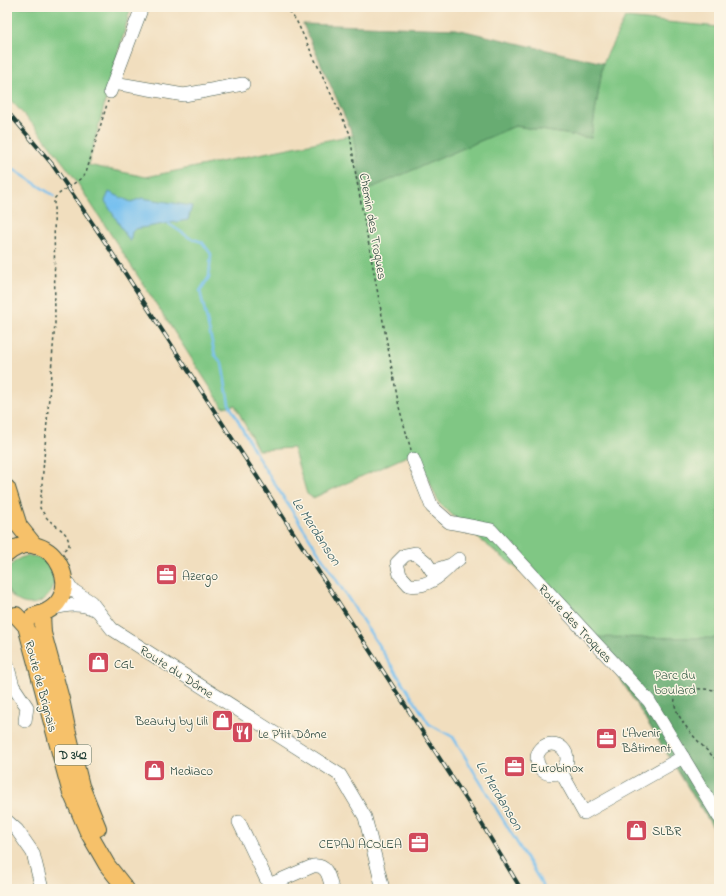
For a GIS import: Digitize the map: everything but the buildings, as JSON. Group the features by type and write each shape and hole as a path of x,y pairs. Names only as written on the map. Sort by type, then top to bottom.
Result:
{"main road":[{"path":"7,488 19,526 35,546"},
{"path":"7,554 18,547 35,546 49,552 57,559 65,580 63,591 59,600 47,611 34,616 12,612"},
{"name":"Route de Brignais","path":"47,611 43,633 61,699 81,786 97,827 127,889"},
{"name":"Route de Brignais","path":"12,612 26,626 70,790 88,832 107,865 127,889"}],"street":[{"path":"142,7 112,87 184,95 244,84"},
{"name":"Route des Troques","path":"414,459 432,507 449,522 491,530 649,701 719,817"},
{"name":"Route du Dôme","path":"65,580 71,589 91,602 112,629 340,775 365,817 384,889"},
{"path":"47,611 66,604 79,604 97,610"},
{"path":"7,664 13,686 27,707 25,721"},
{"path":"561,772 584,812 682,757"},
{"path":"7,821 17,830 33,853 42,889"},
{"path":"240,822 270,887 313,866 319,865 326,869 332,889"}],"path":[{"name":"Chemin des Troques","path":"286,7 301,29 350,134 356,176 399,407 414,459"},
{"path":"57,559 69,546 69,538 63,530 48,520 40,508 55,323 54,199 61,191 80,179 86,173 112,87"},
{"path":"719,690 686,689 678,693 675,699 676,708 681,720 693,737 719,762"}],"green space":[{"path":"7,7 131,7 88,165 146,177 353,135 363,191 515,126 591,138 603,63 625,18 719,27 719,817 649,701 570,610 473,534 439,503 416,452 313,498 307,494 293,448 258,450 235,405 223,407 71,173 38,130 7,96"},
{"path":"303,24 456,29 603,63 591,138 515,126 362,192 353,135"},
{"path":"25,556 35,556 44,560 50,566 53,571 53,589 44,600 35,604 25,604 16,600 10,594 6,585 6,575 10,566 16,560"},
{"name":"Parc du boulard","path":"719,636 719,837 603,651 592,637 714,638"}],"water":[{"path":"109,192 131,202 142,198 192,206 188,220 135,229 132,232 130,242 105,201"}],"waterway":[{"name":"Le Merdanson","path":"7,165 54,196"},
{"name":"Le Merdanson","path":"169,224 190,238 202,242 211,254 209,277 200,291 215,355 222,363 229,404 260,461 429,724 453,737 545,889"}],"railway":[{"path":"7,111 52,164 101,236 477,816 521,889"}],"place":[{"name":"Azergo","path":"166,575"},
{"name":"CGL","path":"98,663"},
{"name":"Beauty by Lili","path":"223,720"},
{"name":"Le P'tit Dôme","path":"243,733"},
{"name":"L'Avenir Bâtiment","path":"606,739"},
{"name":"Eurobinox","path":"514,767"},
{"name":"Mediaco","path":"155,770"},
{"name":"SLBR","path":"637,830"},
{"name":"CEPAJ ACOLEA","path":"418,843"}]}
